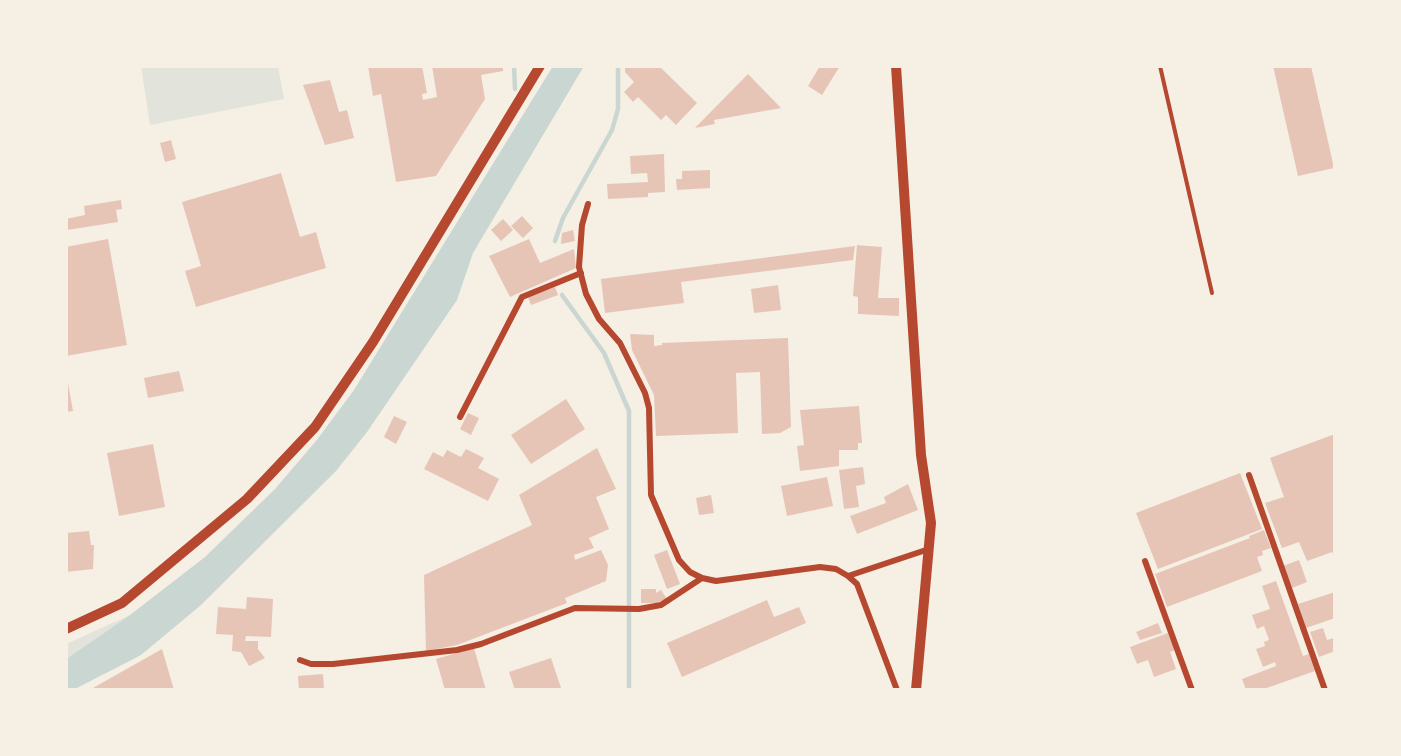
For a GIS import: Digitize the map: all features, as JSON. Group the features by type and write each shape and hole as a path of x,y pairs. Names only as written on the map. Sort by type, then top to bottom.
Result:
{"street":[{"path":"66,629 122,603 247,499 315,427 355,371 540,66"},
{"path":"897,66 921,455 931,523 916,690"},
{"path":"588,204 582,225 581,273 586,294 599,319 620,342 645,393 649,408 651,495 679,560 702,578 716,581 820,567 836,569 848,576 857,584 897,690"},
{"path":"460,417 522,297 581,273"},
{"path":"1249,475 1325,690"},
{"path":"848,576 930,548"},
{"path":"1145,561 1192,690"},
{"path":"300,660 311,664 333,664 430,654 481,644 575,608 639,609 661,605 702,578"}],"lane":[{"path":"1160,66 1212,293"}],"shaded area":[{"path":"141,66 278,66 284,99 150,125"},
{"path":"553,66 584,66 473,253 457,300 367,432 336,471 201,605 141,655 73,690 66,690 66,659 130,615 205,557 275,489 316,441 354,390"},
{"path":"130,615 66,659 66,644"}],"building":[{"path":"368,66 422,66 427,93 422,94 423,100 437,97 432,66 503,66 503,71 481,75 485,99 436,176 396,182 381,94 373,96"},
{"path":"625,66 659,66 697,103 676,125 666,115 661,120 638,97 633,102 624,92 634,82 625,72"},
{"path":"820,66 840,66 822,95 808,86"},
{"path":"1273,66 1311,66 1334,168 1298,176"},
{"path":"748,74 781,108 714,120 715,124 695,128"},
{"path":"330,80 339,112 347,110 354,138 325,145 303,85"},
{"path":"171,140 176,159 165,162 160,143"},
{"path":"664,154 665,192 648,193 648,197 608,199 607,184 648,182 647,173 631,174 630,156"},
{"path":"710,170 710,188 677,190 676,179 682,179 682,171"},
{"path":"281,173 300,237 316,232 326,268 196,307 185,271 201,266 182,202"},
{"path":"121,200 122,209 116,210 118,222 67,230 66,219 85,215 84,206"},
{"path":"522,216 533,228 523,238 511,226"},
{"path":"503,219 513,230 501,241 491,230"},
{"path":"573,230 575,241 561,244 562,233"},
{"path":"108,239 127,345 66,356 66,247"},
{"path":"529,239 540,263 574,249 576,268 510,297 489,256"},
{"path":"857,245 882,247 878,298 899,298 899,316 858,314 858,297 853,296"},
{"path":"855,246 853,260 681,282 684,303 605,313 601,279"},
{"path":"778,285 781,310 754,313 751,289"},
{"path":"555,287 558,295 531,305 528,297"},
{"path":"630,334 654,335 654,346 662,345 662,343 788,338 791,427 780,433 762,434 760,372 736,373 738,433 656,436 654,395 632,350"},
{"path":"179,371 184,391 148,398 144,378"},
{"path":"68,383 73,411 66,412 66,384"},
{"path":"566,399 585,429 531,464 511,435"},
{"path":"859,406 862,443 858,443 858,450 839,450 839,466 800,471 797,446 804,445 800,410"},
{"path":"468,413 479,418 471,435 460,429"},
{"path":"394,416 407,422 396,444 384,437"},
{"path":"1335,434 1335,558 1332,552 1307,561 1299,542 1282,548 1265,503 1284,497 1270,458"},
{"path":"153,444 165,507 119,516 107,453"},
{"path":"597,448 616,489 596,497 609,529 589,538 594,548 574,555 575,560 601,550 608,565 606,581 565,598 567,603 457,645 426,651 424,575 532,525 519,495"},
{"path":"466,449 484,458 478,468 499,479 488,501 424,469 433,452 443,457 447,450 461,457"},
{"path":"863,467 865,484 856,486 859,507 844,509 839,470"},
{"path":"1240,473 1262,529 1158,569 1136,513"},
{"path":"827,477 833,506 787,516 781,486"},
{"path":"908,484 918,510 857,534 850,516 886,503 884,497"},
{"path":"711,495 714,513 699,515 696,498"},
{"path":"1264,530 1271,548 1262,551 1263,555 1257,557 1262,571 1167,607 1155,574 1250,538 1249,536"},
{"path":"89,531 91,545 94,545 93,569 66,572 66,533"},
{"path":"667,550 680,584 667,589 654,555"},
{"path":"1299,560 1307,582 1292,588 1283,566"},
{"path":"1276,581 1303,656 1309,654 1315,671 1261,690 1246,690 1242,679 1276,666 1275,662 1263,667 1256,649 1265,646 1264,642 1269,640 1264,626 1257,629 1252,615 1270,609 1262,586"},
{"path":"641,589 656,589 656,593 661,590 667,599 656,603 641,603"},
{"path":"1335,592 1335,618 1306,628 1298,604"},
{"path":"247,597 273,599 271,637 246,636 245,641 258,641 258,649 265,658 249,666 241,652 232,651 233,635 216,634 218,607 246,609"},
{"path":"767,600 774,617 799,607 806,623 682,677 667,643"},
{"path":"1158,623 1162,633 1140,640 1136,632"},
{"path":"1323,628 1327,640 1334,638 1335,651 1319,657 1310,632"},
{"path":"1168,633 1175,650 1170,652 1176,669 1154,677 1148,660 1137,664 1130,647"},
{"path":"474,648 486,690 445,690 436,659"},
{"path":"162,649 174,690 94,690 93,688"},
{"path":"551,658 561,688 515,690 509,672"},
{"path":"323,674 324,690 299,690 298,676"}],"waterway":[{"path":"514,66 515,89"},
{"path":"555,241 563,218 612,130 618,109 618,66"},
{"path":"562,295 604,353 629,411 629,690"}]}
